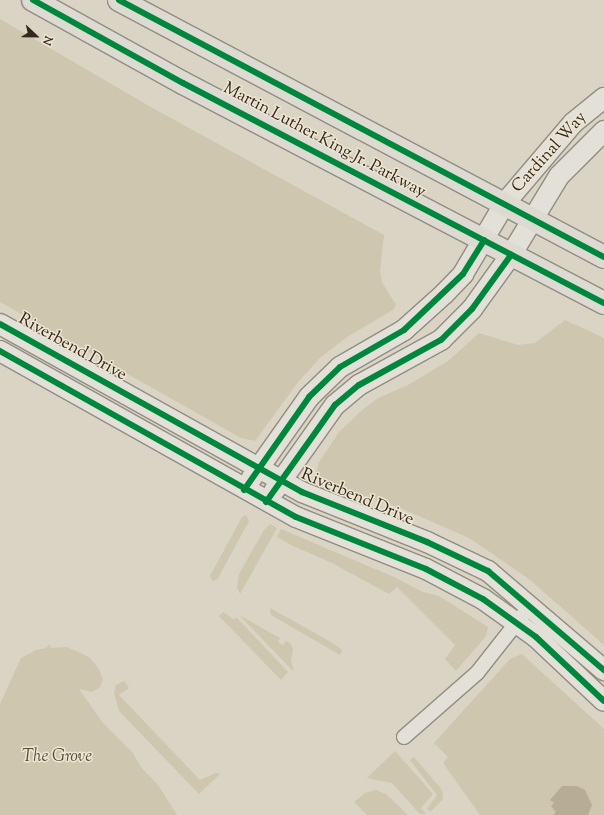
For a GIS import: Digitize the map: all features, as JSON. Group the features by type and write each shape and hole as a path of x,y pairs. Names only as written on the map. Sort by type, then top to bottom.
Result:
{"main road":[{"name":"Martin Luther King Jr. Parkway","path":"33,0 183,83 604,304"},
{"name":"Martin Luther King Jr. Parkway","path":"119,0 505,203 604,257"}],"street":[{"name":"Cardinal Way","path":"244,490 309,397 340,367 410,325 462,274 484,240 505,203 573,123 604,98"},
{"name":"Cardinal Way","path":"266,502 335,405 359,385 441,340 472,309 511,255 560,176 604,130"},
{"name":"Riverbend Drive","path":"0,324 302,492 427,542 488,571 531,606 604,670"},
{"path":"0,351 266,502 296,517 426,569 483,599 536,637 604,701"},
{"path":"404,737 477,673 531,606"}],"green space":[{"path":"0,19 149,106 384,235 380,271 382,282 396,305 393,310 347,337 320,358 299,381 255,441 241,438 0,302"},
{"path":"565,320 604,338 604,645 529,579 469,538 403,509 330,484 316,473 319,462 339,432 361,411 378,398 408,385 448,361 479,333 518,345 535,343"},
{"path":"246,515 249,521 217,580 212,581 210,576 242,517"},
{"path":"270,524 277,528 240,594 237,588 239,574 264,530"},
{"path":"281,529 394,577 423,592 439,596 488,627 486,636 456,671 445,659 455,645 397,587 389,594 330,562 295,547 277,537"},
{"path":"270,608 331,642 342,650 340,655 271,615"},
{"path":"223,612 233,619 237,618 288,672 281,680 219,616"},
{"path":"239,615 280,638 278,642 283,645 286,641 290,643 293,649 291,661 294,672"},
{"name":"The Grove","path":"49,644 51,648 67,647 89,657 99,669 103,680 100,687 92,692 79,689 103,723 133,753 141,767 158,785 177,815 0,815 0,704 21,658 36,650 46,648"},
{"path":"522,654 604,729 604,815 480,815 443,763 448,757 434,743 510,659"},
{"path":"124,681 129,688 119,695 200,780 216,773 220,774 199,794 119,711 114,693 116,685"},
{"path":"395,751 433,794 421,808 426,814 420,814 392,783 367,778"},
{"path":"414,757 442,790 443,799 430,812 427,809 437,795 410,760"},
{"path":"376,790 386,794 408,815 367,815 354,802 365,793"}],"shaded area":[{"path":"562,786 577,786 585,790 592,805 588,815 553,815 556,812 551,806 554,803 550,800"}],"cycle path":[{"path":"33,0 183,83 604,303"},
{"path":"119,0 604,257"},
{"path":"244,490 309,397 340,367 404,330 463,274 484,240"},
{"path":"266,502 335,405 359,385 441,340 472,309 511,255"},
{"path":"0,324 302,492 427,542 488,571 604,670"},
{"path":"0,351 296,517 426,569 483,599 536,637 604,701"}]}
